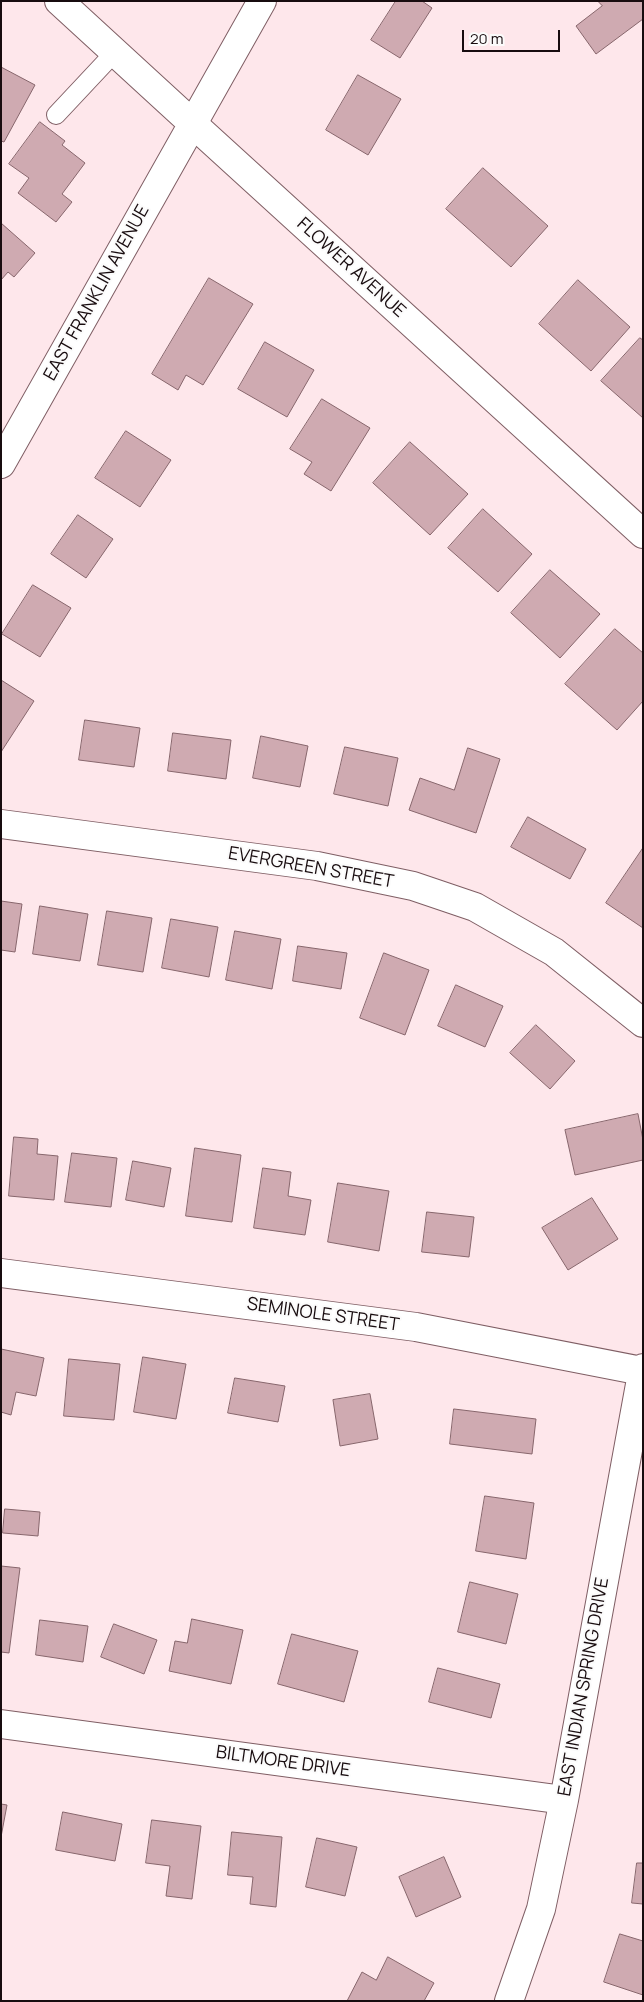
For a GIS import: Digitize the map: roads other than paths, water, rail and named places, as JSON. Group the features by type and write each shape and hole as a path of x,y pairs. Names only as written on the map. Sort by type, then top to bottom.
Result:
{"street":[{"name":"FLOWER AVENUE","path":"59,1 643,534"},
{"name":"EAST FRANKLIN AVENUE","path":"1,464 262,1"},
{"name":"EVERGREEN STREET","path":"1,824 317,866 413,886 475,907 554,952 643,1023"},
{"name":"SEMINOLE STREET","path":"1,1273 416,1328 642,1369"},
{"name":"EAST INDIAN SPRING DRIVE","path":"509,2001 541,1909 564,1800 642,1369"},
{"name":"BILTMORE DRIVE","path":"1,1724 564,1800"}],"lane":[{"path":"56,115 114,52"}]}
